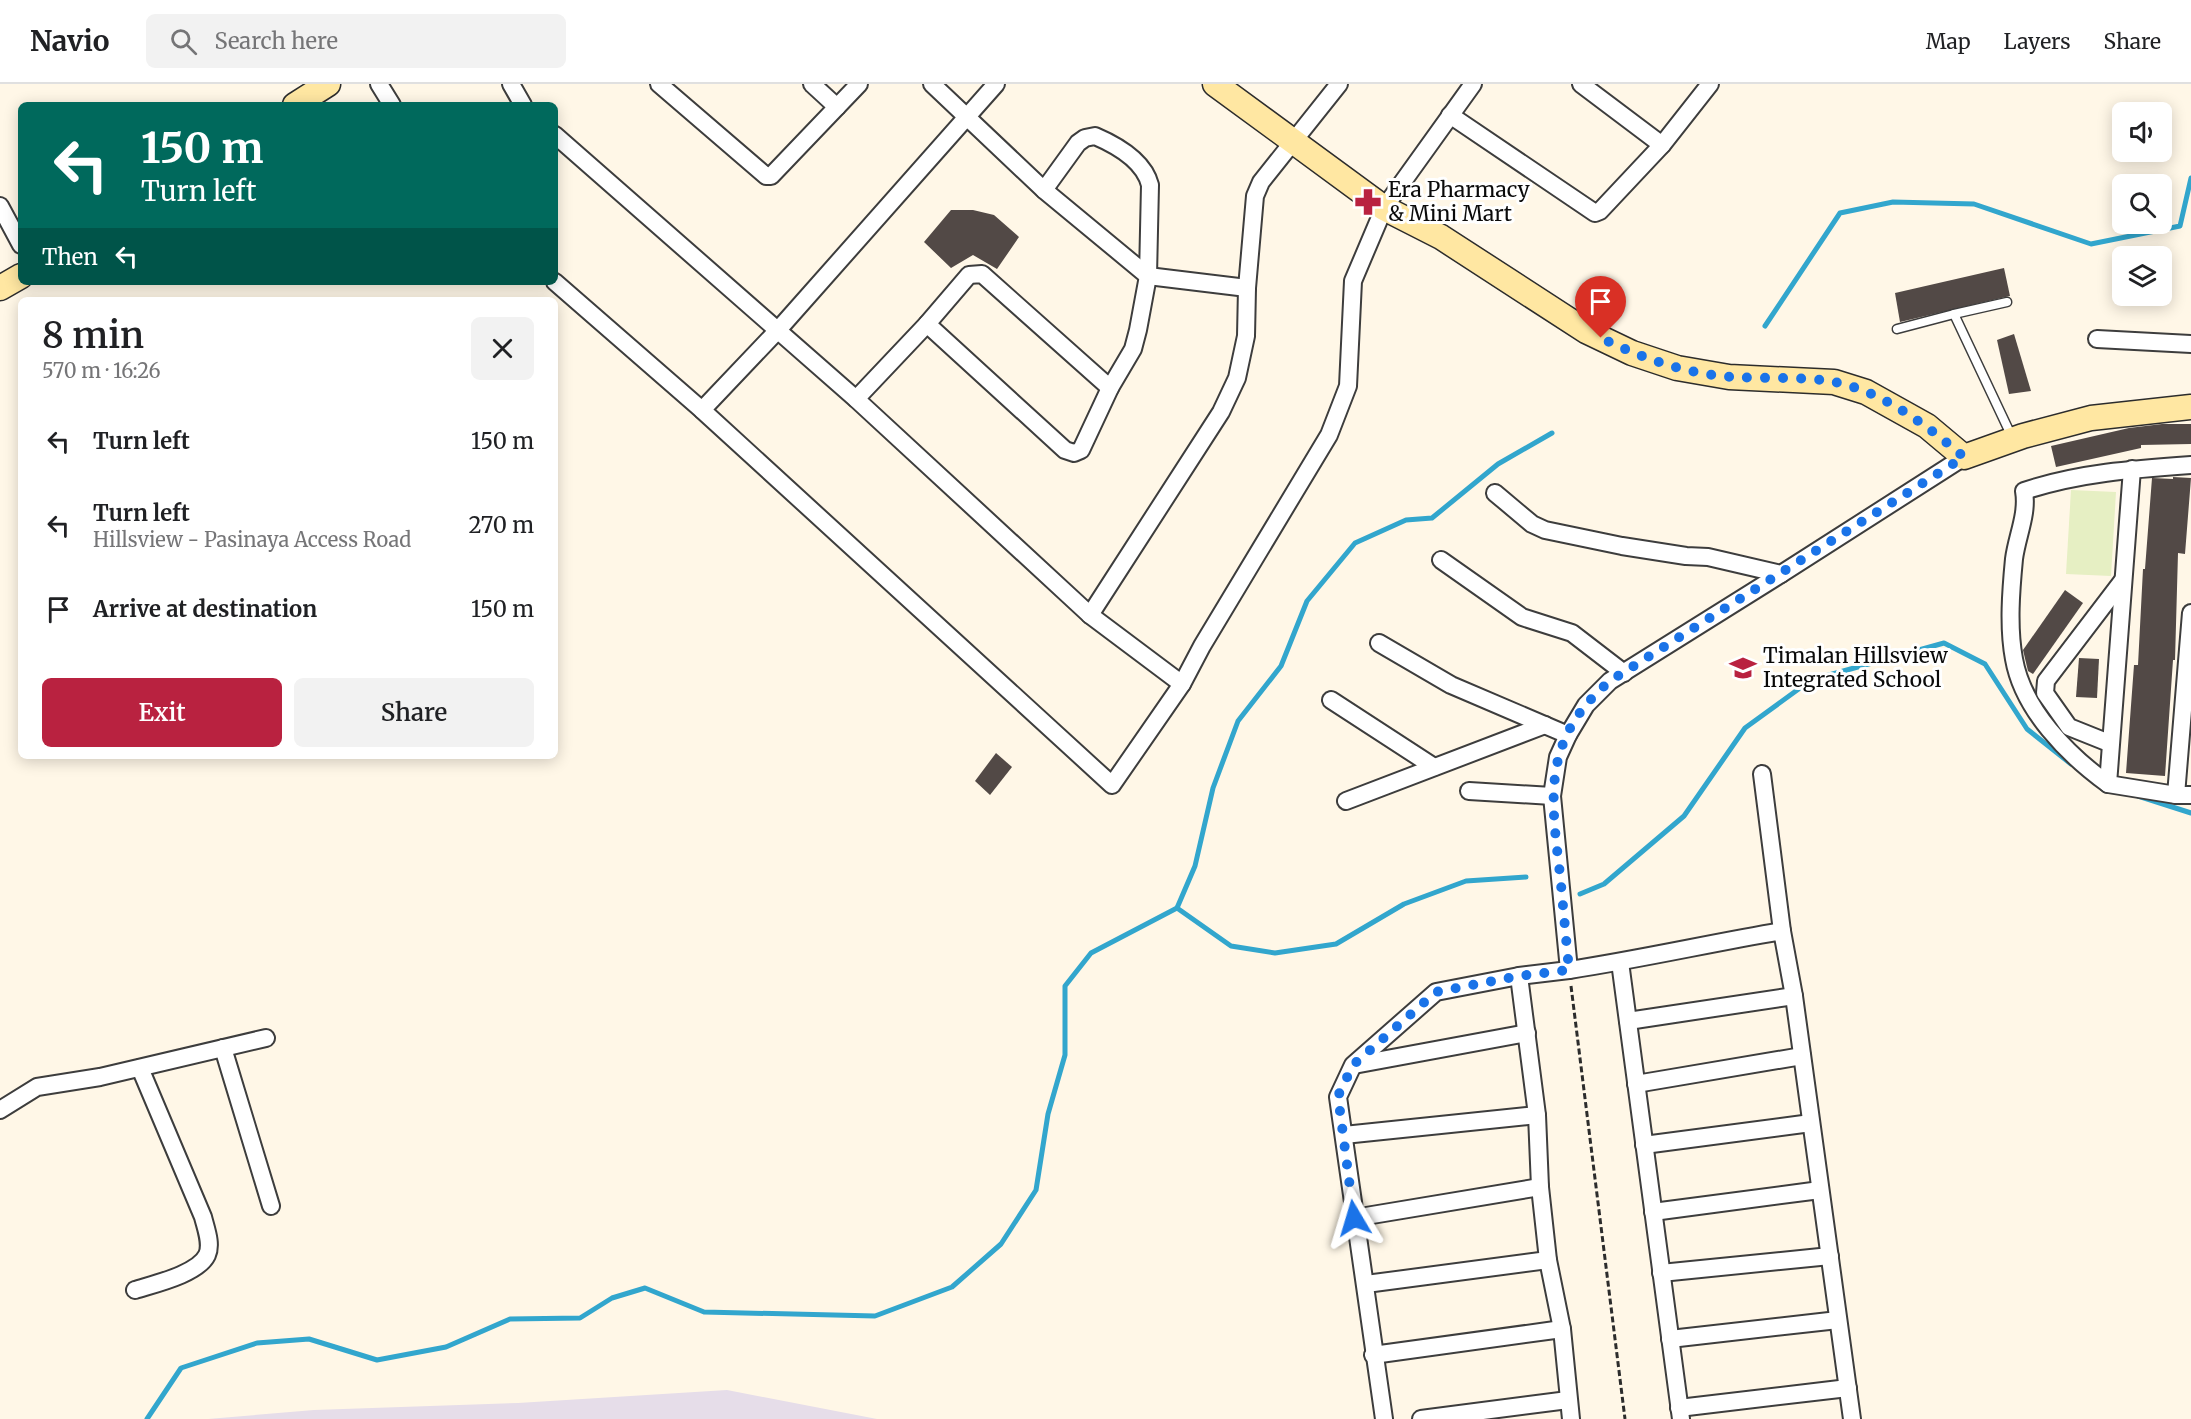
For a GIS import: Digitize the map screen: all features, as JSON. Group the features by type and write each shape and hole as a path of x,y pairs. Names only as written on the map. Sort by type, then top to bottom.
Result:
{"street":[{"path":"300,102 328,84"},
{"path":"379,84 390,102"},
{"path":"511,84 521,102"},
{"path":"659,84 765,176 771,176 859,84"},
{"path":"812,84 837,106"},
{"path":"932,84 1044,190 1148,276 1247,288"},
{"path":"702,410 778,330 996,84"},
{"path":"1215,84 1293,144 1384,208 1440,237 1586,331 1632,353 1677,368 1729,377 1834,382 1866,392 1909,414 1964,457"},
{"path":"1090,615 1221,411 1237,378 1246,336 1247,288 1255,196 1261,182 1339,84"},
{"path":"558,285 702,410 1112,785 1182,684 1202,646 1329,435 1348,386 1353,281 1384,208 1473,84"},
{"path":"1581,84 1662,145"},
{"path":"1450,115 1595,213 1600,211 1662,145 1710,84"},
{"path":"927,324 1065,450 1074,453 1081,450 1110,388 1132,349 1138,330 1148,276 1150,185 1141,165 1095,136 1085,138 1078,144 1044,190"},
{"path":"558,138 856,399 1090,615 1182,684"},
{"path":"0,206 18,239"},
{"path":"856,399 927,324 969,274 982,274 1110,388"},
{"path":"0,288 18,278"},
{"path":"2097,339 2191,344"},
{"path":"1569,970 1552,796 1558,757 1577,718 1597,692 1964,457 2013,440 2091,418 2191,407"},
{"path":"2191,465 2132,469 2077,477 2024,492 2025,512 2016,548 2013,576 2014,660 2024,689 2043,723 2086,768 2108,784 2183,795 2191,613"},
{"path":"2108,784 2109,743 2132,469"},
{"path":"1496,493 1532,524 1545,530 1622,546 1708,557 1781,574"},
{"path":"1441,560 1522,616 1572,633 1624,673"},
{"path":"2109,743 2069,727 2045,693 2044,687 2046,681 2123,579"},
{"path":"1379,643 1450,685 1568,735"},
{"path":"1330,700 1434,767"},
{"path":"1346,801 1545,724"},
{"path":"1762,774 1782,931 1794,996 1852,1419"},
{"path":"1468,791 1552,796"},
{"path":"1384,1419 1338,1096 1353,1065 1436,992 1519,976 1620,962 1704,944 1782,931"},
{"path":"1620,962 1680,1413 1848,1388"},
{"path":"1519,976 1537,1115 1540,1187 1548,1260 1562,1329 1571,1419"},
{"path":"1628,1021 1794,996"},
{"path":"1353,1065 1527,1033"},
{"path":"0,1110 37,1087 140,1068 266,1038"},
{"path":"222,1048 271,1206"},
{"path":"1636,1084 1802,1056"},
{"path":"135,1290 199,1266 207,1254 208,1239 202,1217 140,1068"},
{"path":"1344,1135 1537,1115"},
{"path":"1644,1144 1811,1124"},
{"path":"1354,1218 1540,1187"},
{"path":"1653,1212 1821,1190"},
{"path":"1661,1273 1830,1256"},
{"path":"1366,1284 1548,1260"},
{"path":"1670,1339 1838,1320"},
{"path":"1374,1355 1562,1329"},
{"path":"1421,1419 1568,1400"}],"lane":[{"path":"1897,329 2007,302"},
{"path":"1954,314 2013,440"}],"path":[{"path":"1569,970 1625,1419"}],"shaded area":[{"path":"727,1390 877,1419 208,1419 314,1410 518,1403"}],"green space":[{"path":"2071,490 2116,492 2111,576 2066,574"}],"building":[{"path":"951,210 973,210 994,215 1019,237 997,269 973,255 951,268 924,242"},
{"path":"2004,268 2010,296 1900,322 1895,293"},
{"path":"2014,334 2031,391 2009,394 1997,340"},
{"path":"2162,424 2191,424 2191,444 2141,445 2141,448 2056,467 2051,446 2129,428"},
{"path":"2173,477 2191,478 2185,554 2178,553 2175,660 2173,660 2165,776 2126,773 2134,665 2138,665 2143,569 2145,569 2152,478 2173,479"},
{"path":"2065,590 2083,603 2033,674 2028,671 2023,650"},
{"path":"2079,658 2099,659 2097,698 2076,697"},
{"path":"996,753 1012,767 990,795 975,781"}],"waterway":[{"path":"1765,326 1840,213 1893,202 1974,204 2091,244 2180,226 2191,178"},
{"path":"147,1419 181,1368 257,1343 309,1339 377,1360 446,1347 510,1319 580,1318 612,1298 645,1288 704,1312 875,1316 952,1287 1001,1244 1036,1190 1048,1114 1065,1055 1065,986 1091,953 1177,908 1195,866 1213,788 1238,721 1281,666 1307,601 1355,543 1406,520 1432,518 1498,464 1552,433"},
{"path":"1580,894 1604,884 1684,816 1745,728 1811,680 1944,643 1985,664 2027,729 2071,764"},
{"path":"2138,796 2191,813"},
{"path":"1177,908 1231,946 1275,953 1336,944 1404,904 1466,881 1526,877"}],"place":[{"name":"Era Pharmacy & Mini Mart","path":"1368,202"},
{"name":"Timalan Hillsview Integrated School","path":"1743,668"}],"route":[{"path":"1354,1218 1338,1096 1353,1065 1436,992 1519,976 1569,970 1552,796 1553,778 1558,757 1586,705 1610,681 1964,457 1909,414 1866,392 1834,382 1729,377 1677,368 1632,353 1601,338"}]}
